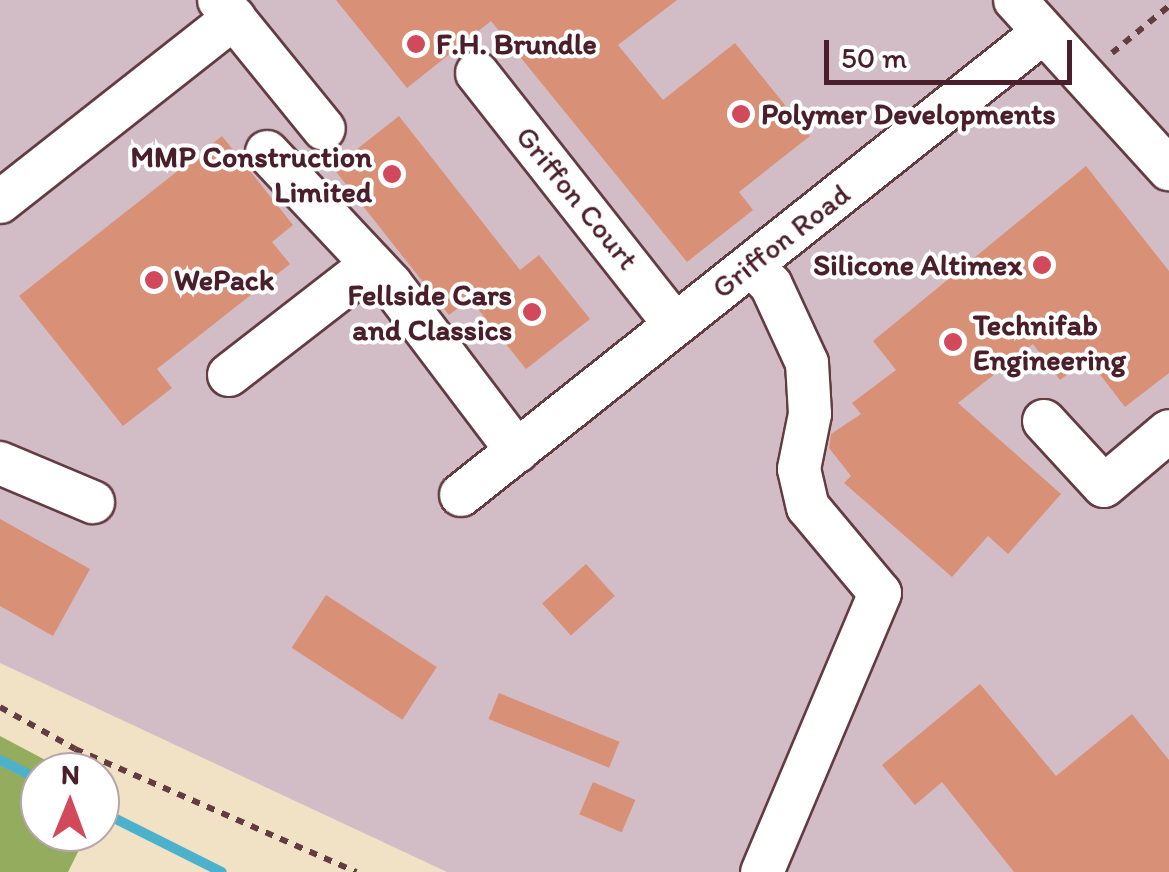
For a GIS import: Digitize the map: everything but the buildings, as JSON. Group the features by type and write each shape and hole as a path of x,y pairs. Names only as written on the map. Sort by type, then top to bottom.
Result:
{"street":[{"path":"1015,0 1169,169"},
{"path":"0,202 226,9 324,128"},
{"name":"Griffon Road","path":"461,495 1044,32"},
{"name":"Griffon Court","path":"477,73 674,326"},
{"path":"267,152 372,264 517,451"},
{"path":"229,375 372,264"},
{"path":"751,265 770,285 807,364 810,414 799,469 808,508 880,593 762,872"},
{"path":"1044,422 1104,486 1169,431"},
{"path":"0,464 93,502"}],"path":[{"path":"1084,76 1169,6"},
{"path":"0,707 74,749 356,872"}],"shaded area":[{"path":"0,0 1169,0 1169,872 447,872 0,663"}],"green space":[{"path":"0,736 30,752 20,752 20,852 78,852 68,872 0,872"}],"waterway":[{"path":"0,760 20,770"},
{"path":"120,821 222,872"}],"place":[{"name":"F.H. Brundle","path":"416,44"},
{"name":"Polymer Developments","path":"741,114"},
{"name":"MMP Construction Limited","path":"392,174"},
{"name":"Silicone Altimex","path":"1042,265"},
{"name":"WePack","path":"154,280"},
{"name":"Fellside Cars and Classics","path":"532,312"},
{"name":"Technifab Engineering","path":"953,342"}]}
